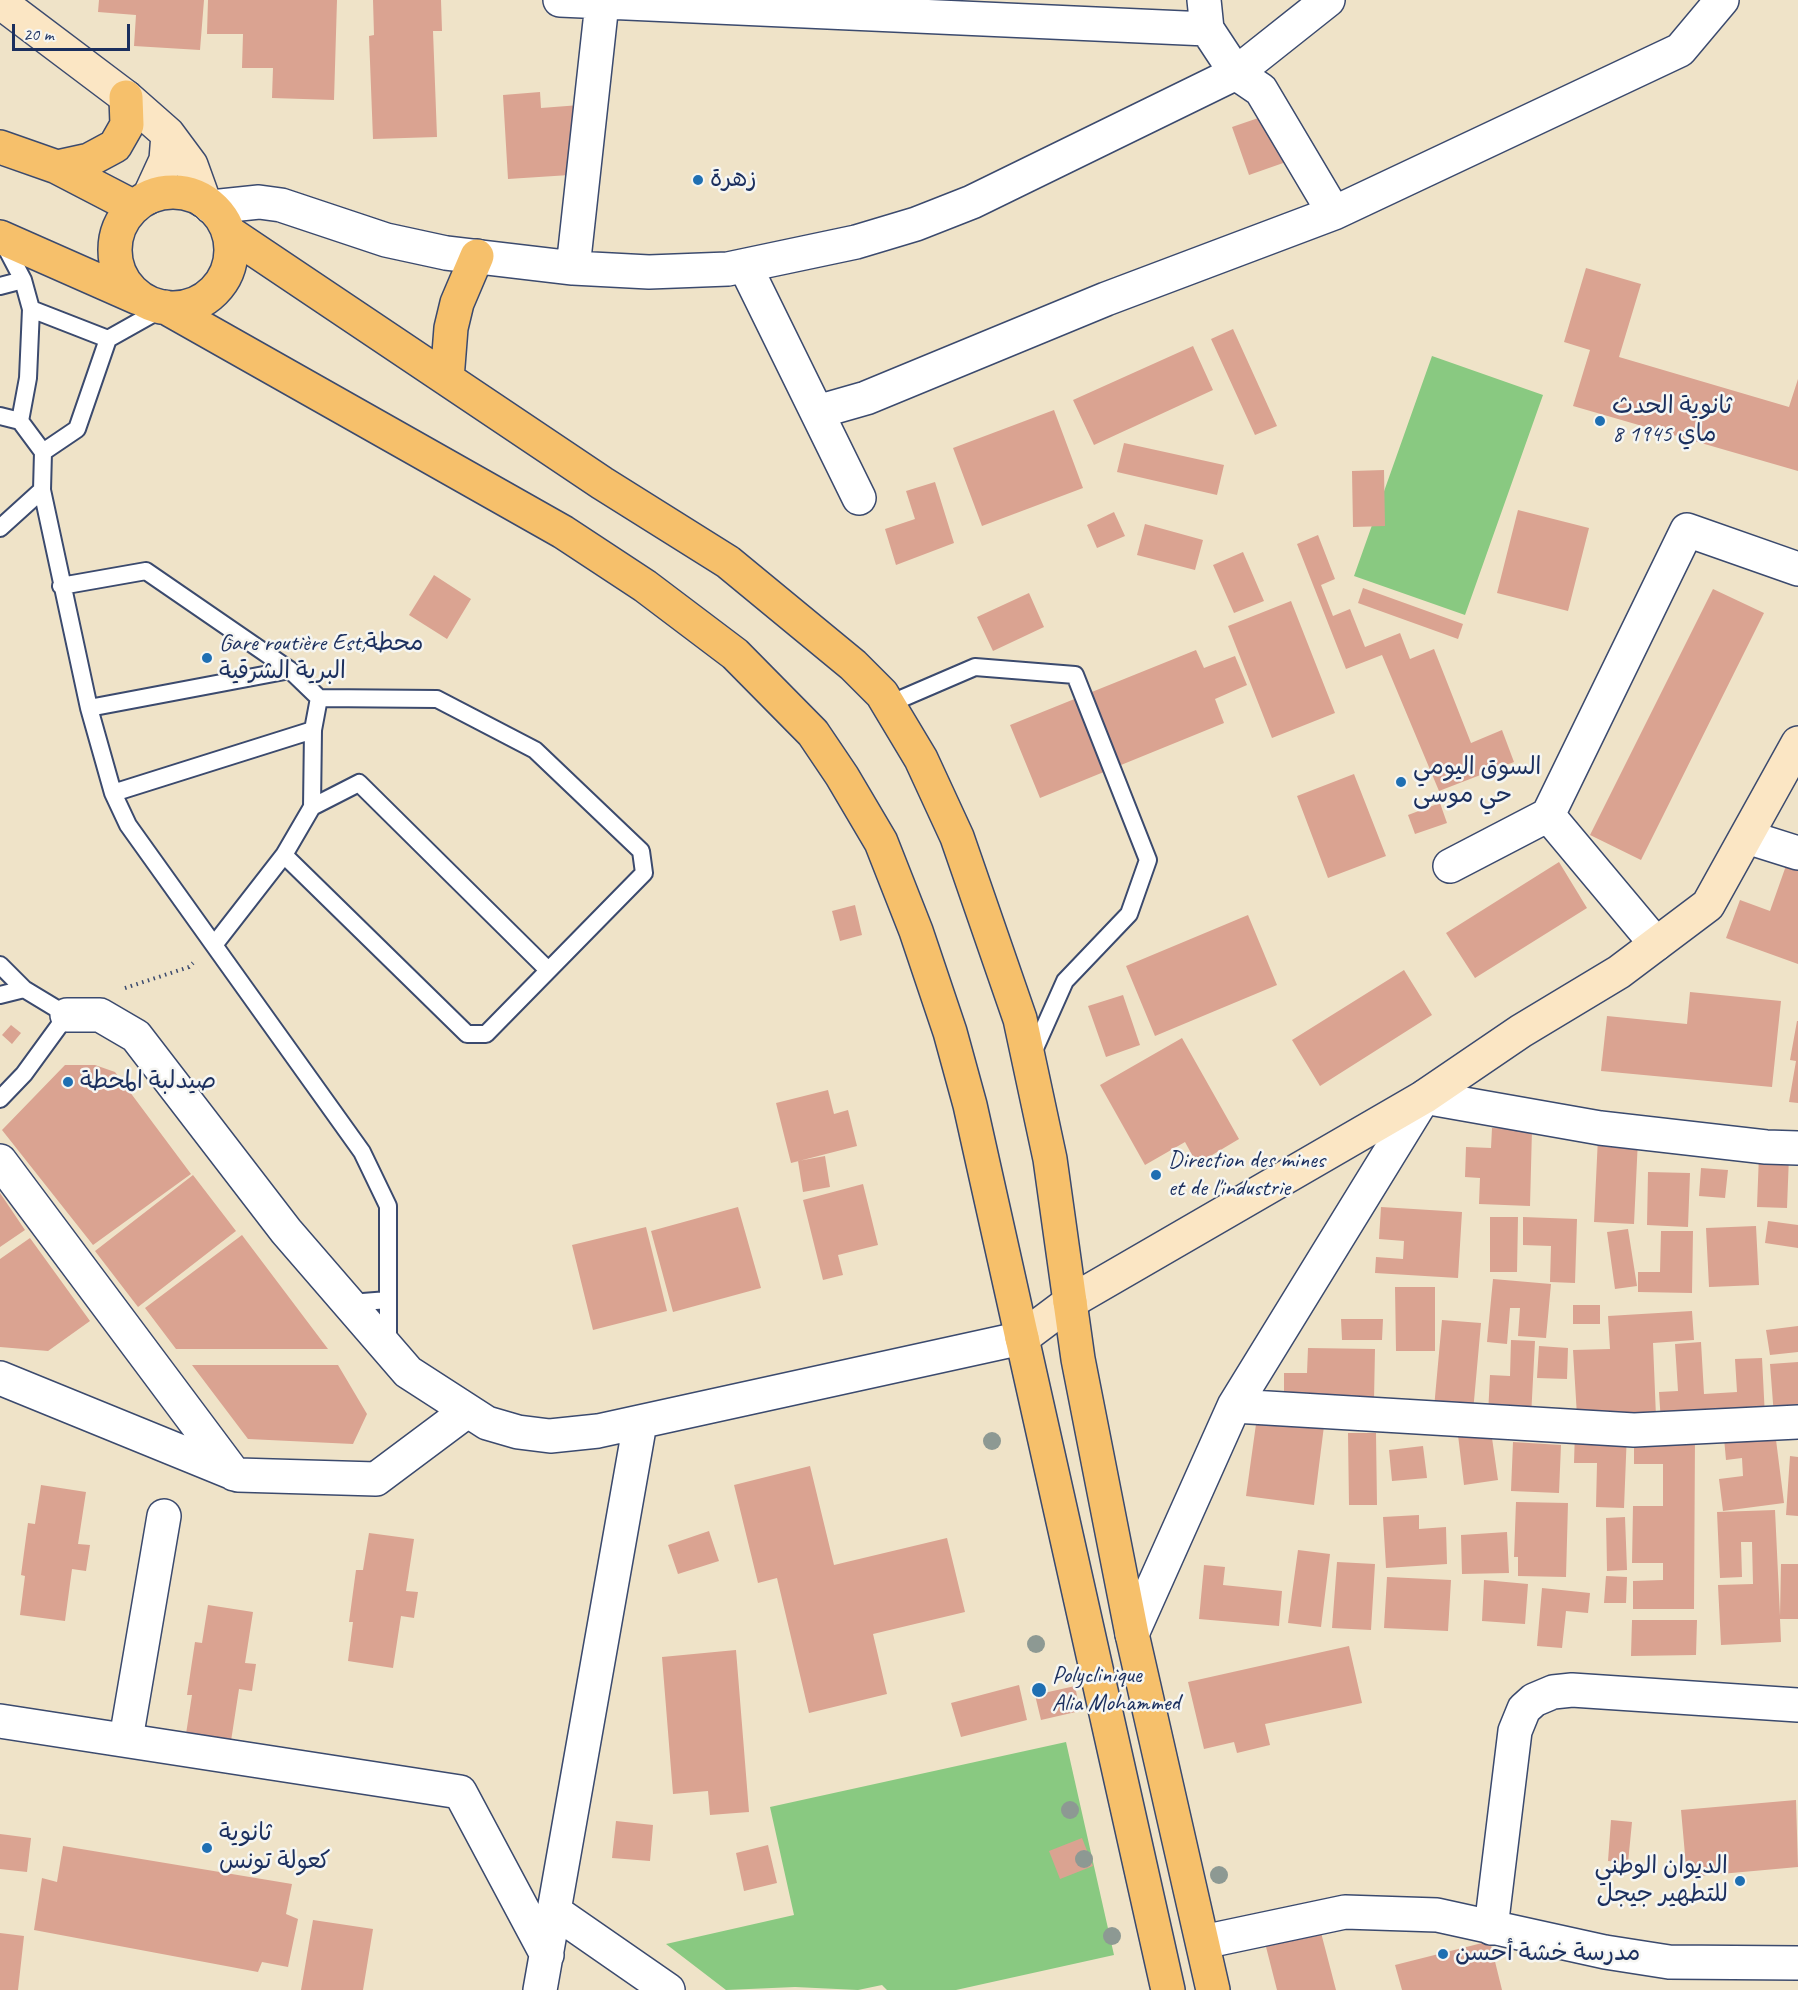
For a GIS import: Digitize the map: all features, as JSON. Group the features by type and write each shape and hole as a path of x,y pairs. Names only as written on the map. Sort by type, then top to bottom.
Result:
{"main road":[{"path":"0,2 126,97 168,134 191,165 231,248 229,265 222,280 212,293 198,302 182,307 156,305 0,238"},
{"path":"57,166 89,160 115,147 127,125 126,97"},
{"path":"168,134 166,160 142,202 122,222 115,239 115,258 120,276 131,291 562,532 645,586 735,654 813,733 842,776 881,842 916,931 950,1032 970,1105 1168,1990"},
{"path":"0,147 57,166 142,202 168,192 187,194 447,379 602,483 728,562 853,665 889,704 921,759 957,837 1017,1009 1030,1059 1050,1159 1078,1359 1132,1634 1214,1990"},
{"path":"447,379 453,320 477,256"},
{"path":"1022,1338 1070,1302 1424,1097 1521,1031 1619,972 1708,905 1798,743"}],"street":[{"path":"560,0 602,3 1206,15 1236,73 1261,90 1334,213"},
{"path":"214,213 259,202 281,205 398,243 477,256 573,267 649,272 728,269 745,266 856,242 915,224 972,202 1236,73 1328,0"},
{"path":"817,412 866,398 1106,299 1334,213 1680,50 1722,0"},
{"path":"573,267 602,3"},
{"path":"745,266 859,498"},
{"path":"1450,866 1548,814 1687,530 1798,569"},
{"path":"1548,814 1656,944"},
{"path":"1747,837 1798,853"},
{"path":"67,1015 100,1015 136,1036 286,1231 408,1372 487,1423 518,1432 550,1436 640,1423 1022,1338"},
{"path":"1132,1634 1234,1406 1424,1097 1600,1128 1766,1147 1798,1148"},
{"path":"0,1161 234,1474"},
{"path":"0,1378 234,1474 376,1479 467,1411"},
{"path":"1234,1406 1634,1430 1798,1422"},
{"path":"540,1990 640,1423"},
{"path":"126,1739 164,1516"},
{"path":"1491,1928 1515,1731 1524,1710 1534,1700 1553,1692 1572,1690 1798,1705"},
{"path":"0,1721 460,1792 546,1955"},
{"path":"554,1911 668,1990"},
{"path":"1203,1942 1345,1912 1437,1915 1605,1952 1669,1962 1798,1963"}],"lane":[{"path":"0,238 23,280 30,309 28,378 20,421"},
{"path":"0,286 23,280"},
{"path":"43,452 76,429 108,339 156,305"},
{"path":"30,309 108,339"},
{"path":"0,416 20,421 43,452 42,490 88,708 113,793 128,825 362,1152 388,1206 388,1348"},
{"path":"0,528 42,490"},
{"path":"61,586 146,572 290,670 319,698 437,699 535,750 641,851 644,873 486,1034 467,1034 284,855"},
{"path":"889,704 975,667 1075,675 1148,860 1129,914 1065,981 1030,1059"},
{"path":"88,708 290,670"},
{"path":"214,945 284,855 312,807 313,730 319,698"},
{"path":"113,793 313,730"},
{"path":"312,807 359,783 548,970"},
{"path":"0,965 24,989 67,1015 24,1074 0,1099"},
{"path":"0,995 24,989"},
{"path":"350,1304 388,1300"}],"path":[{"path":"128,985 189,967"}],"green space":[{"path":"1432,356 1543,395 1465,615 1354,576"},
{"path":"1066,1742 1114,1955 956,1990 887,1990 882,1985 858,1990 795,1987 726,1990 666,1944 794,1915 770,1807"}],"building":[{"path":"99,0 204,0 200,50 134,46 136,15 98,12"},
{"path":"208,0 337,0 334,100 272,98 273,68 242,68 243,34 207,34"},
{"path":"373,0 441,0 442,31 433,31 437,137 373,139 369,36 374,35"},
{"path":"540,92 541,108 580,105 585,174 508,179 503,95"},
{"path":"1270,114 1286,162 1249,175 1232,127"},
{"path":"1586,268 1641,284 1619,357 1789,407 1798,379 1798,471 1573,406 1590,350 1564,342"},
{"path":"1233,329 1277,426 1255,435 1211,339"},
{"path":"1193,346 1213,390 1094,445 1073,400"},
{"path":"1054,410 1083,488 982,526 953,448"},
{"path":"1124,443 1224,465 1217,495 1117,472"},
{"path":"1384,470 1385,526 1353,527 1352,471"},
{"path":"935,482 954,543 896,565 885,529 915,519 906,491"},
{"path":"1518,510 1589,528 1568,611 1497,593"},
{"path":"1114,512 1125,536 1097,548 1087,525"},
{"path":"1145,524 1203,540 1195,570 1137,555"},
{"path":"1318,535 1335,579 1321,585 1333,616 1350,609 1365,647 1400,633 1410,659 1434,649 1471,743 1502,730 1514,762 1439,791 1382,655 1346,669 1297,544"},
{"path":"1243,552 1264,601 1234,613 1213,565"},
{"path":"434,575 471,599 447,639 409,615"},
{"path":"1363,588 1463,624 1458,639 1358,603"},
{"path":"1713,589 1764,613 1641,860 1590,835"},
{"path":"1029,593 1044,627 993,651 977,617"},
{"path":"1291,601 1335,713 1272,738 1228,626"},
{"path":"1196,650 1204,668 1235,656 1247,685 1215,699 1224,723 1040,798 1010,725"},
{"path":"1354,774 1386,856 1328,878 1297,796"},
{"path":"1440,803 1447,823 1415,834 1408,815"},
{"path":"1788,860 1798,863 1798,964 1726,938 1740,900 1770,911"},
{"path":"1559,862 1587,908 1475,978 1446,933"},
{"path":"855,905 862,935 840,941 832,911"},
{"path":"1248,915 1277,985 1155,1036 1126,966"},
{"path":"1404,970 1432,1015 1320,1086 1292,1040"},
{"path":"1690,992 1781,1001 1772,1087 1601,1071 1607,1016 1687,1024"},
{"path":"1123,995 1140,1045 1106,1057 1088,1006"},
{"path":"1797,1021 1798,1103 1789,1102 1796,1061 1790,1060"},
{"path":"11,1025 21,1033 12,1044 2,1035"},
{"path":"1182,1038 1239,1139 1197,1164 1185,1142 1145,1165 1100,1085"},
{"path":"65,1065 95,1065 115,1072 191,1174 93,1245 2,1130"},
{"path":"828,1090 834,1114 848,1110 857,1146 791,1163 776,1103"},
{"path":"1492,1128 1532,1129 1530,1206 1479,1204 1480,1178 1465,1177 1466,1147 1491,1148"},
{"path":"1598,1137 1638,1139 1634,1224 1594,1222"},
{"path":"1759,1154 1789,1156 1787,1208 1757,1207"},
{"path":"825,1156 830,1187 803,1192 798,1161"},
{"path":"1701,1168 1728,1170 1725,1198 1699,1196"},
{"path":"1648,1172 1690,1173 1688,1227 1647,1225"},
{"path":"193,1175 236,1231 138,1307 95,1251"},
{"path":"863,1184 878,1245 838,1255 843,1275 823,1280 803,1200"},
{"path":"0,1193 25,1230 0,1247"},
{"path":"738,1207 761,1288 673,1312 651,1231"},
{"path":"1381,1207 1462,1212 1458,1278 1375,1273 1376,1257 1403,1259 1404,1241 1379,1239"},
{"path":"1490,1217 1518,1217 1517,1272 1490,1272"},
{"path":"1523,1217 1577,1219 1575,1283 1550,1282 1551,1246 1523,1245"},
{"path":"1768,1221 1798,1225 1798,1248 1765,1243"},
{"path":"1756,1226 1759,1285 1709,1287 1706,1228"},
{"path":"646,1227 667,1311 593,1330 572,1245"},
{"path":"1628,1229 1637,1286 1615,1289 1607,1232"},
{"path":"1661,1231 1693,1231 1692,1293 1638,1292 1638,1272 1660,1272"},
{"path":"242,1235 328,1349 176,1349 145,1308"},
{"path":"30,1238 90,1321 48,1351 0,1347 0,1259"},
{"path":"1493,1279 1551,1284 1546,1338 1518,1336 1520,1308 1510,1308 1507,1344 1487,1342"},
{"path":"1395,1287 1435,1287 1435,1351 1396,1351"},
{"path":"1573,1305 1600,1305 1600,1324 1573,1324"},
{"path":"1692,1311 1694,1340 1653,1343 1656,1417 1577,1416 1573,1350 1610,1349 1608,1316"},
{"path":"1341,1319 1383,1319 1382,1340 1342,1340"},
{"path":"1442,1320 1481,1323 1473,1412 1434,1408"},
{"path":"1798,1326 1798,1352 1770,1355 1766,1330"},
{"path":"1511,1340 1535,1341 1531,1417 1488,1415 1490,1375 1510,1376"},
{"path":"1701,1342 1704,1394 1737,1392 1735,1359 1762,1358 1765,1417 1661,1423 1659,1392 1678,1391 1675,1344"},
{"path":"1539,1346 1568,1348 1567,1379 1537,1378"},
{"path":"1308,1348 1375,1349 1374,1400 1284,1400 1284,1373 1307,1373"},
{"path":"1798,1362 1798,1414 1774,1416 1770,1364"},
{"path":"192,1365 338,1365 367,1414 353,1444 248,1439"},
{"path":"1257,1417 1324,1426 1314,1505 1246,1496"},
{"path":"1575,1430 1627,1432 1624,1508 1596,1507 1597,1463 1574,1463"},
{"path":"1491,1431 1498,1480 1464,1485 1458,1435"},
{"path":"1775,1432 1784,1503 1723,1511 1719,1479 1743,1476 1742,1458 1726,1460 1724,1438"},
{"path":"1348,1433 1376,1433 1377,1505 1349,1505"},
{"path":"1634,1435 1695,1436 1694,1609 1633,1609 1633,1581 1663,1580 1663,1563 1632,1563 1633,1506 1663,1506 1663,1464 1634,1464"},
{"path":"1513,1442 1561,1445 1559,1493 1511,1491"},
{"path":"1423,1446 1427,1478 1392,1481 1389,1450"},
{"path":"1790,1456 1798,1457 1798,1516 1786,1515"},
{"path":"810,1466 834,1565 947,1538 965,1612 873,1634 887,1694 809,1713 777,1578 758,1583 734,1485"},
{"path":"41,1485 86,1492 78,1544 90,1545 86,1571 72,1569 65,1621 20,1615 25,1576 21,1575 28,1523 35,1524"},
{"path":"1516,1502 1568,1503 1566,1577 1518,1576 1518,1557 1514,1557"},
{"path":"1775,1510 1780,1616 1781,1564 1798,1564 1798,1619 1780,1619 1781,1642 1721,1645 1718,1585 1753,1584 1752,1542 1741,1542 1742,1577 1720,1578 1717,1512"},
{"path":"1419,1515 1419,1529 1446,1527 1447,1564 1386,1568 1383,1517"},
{"path":"1625,1517 1627,1570 1607,1571 1606,1518"},
{"path":"709,1531 719,1561 678,1574 668,1545"},
{"path":"1507,1532 1509,1573 1462,1574 1461,1535"},
{"path":"369,1533 414,1539 406,1591 418,1592 414,1618 401,1616 393,1668 348,1661 353,1622 349,1622 356,1570 363,1570"},
{"path":"1298,1550 1330,1554 1321,1627 1288,1623"},
{"path":"1337,1562 1375,1564 1371,1630 1332,1628"},
{"path":"1204,1565 1225,1567 1223,1585 1282,1591 1279,1626 1199,1619"},
{"path":"1606,1576 1627,1577 1626,1603 1604,1603"},
{"path":"1387,1577 1451,1580 1448,1631 1384,1628"},
{"path":"1484,1580 1528,1584 1525,1624 1482,1621"},
{"path":"1542,1588 1590,1593 1588,1613 1566,1611 1562,1648 1537,1646"},
{"path":"208,1605 253,1612 245,1663 256,1664 252,1691 239,1689 231,1741 186,1734 192,1695 187,1695 195,1642 202,1643"},
{"path":"1632,1620 1697,1620 1696,1655 1631,1656"},
{"path":"1349,1646 1362,1703 1265,1724 1270,1745 1237,1753 1234,1742 1204,1749 1188,1682"},
{"path":"736,1650 749,1812 710,1815 708,1791 673,1794 662,1657"},
{"path":"1019,1685 1027,1720 961,1737 951,1703"},
{"path":"1075,1686 1080,1711 1041,1720 1035,1695"},
{"path":"1796,1800 1798,1867 1687,1877 1681,1810"},
{"path":"1611,1820 1632,1822 1628,1863 1608,1861"},
{"path":"616,1821 653,1825 650,1861 612,1858"},
{"path":"0,1834 31,1838 27,1872 0,1869"},
{"path":"1082,1838 1093,1866 1060,1879 1049,1851"},
{"path":"768,1845 777,1883 744,1891 736,1853"},
{"path":"63,1846 292,1884 286,1914 298,1919 288,1967 262,1962 258,1972 34,1930 42,1878 57,1882"},
{"path":"313,1920 373,1929 363,1990 301,1990"},
{"path":"1319,1925 1336,1990 1277,1990 1264,1939"},
{"path":"0,1933 24,1936 18,1990 0,1990"},
{"path":"1490,1941 1502,1990 1402,1990 1395,1965"}],"place":[{"name":"زهرة","path":"698,180"},
{"name":"ثانوية الحدث 8 ماي 1945","path":"1600,421"},
{"name":"Gare routière Est;محطة البرية الشرقية","path":"207,658"},
{"name":"السوق اليومي حي موسى","path":"1401,782"},
{"name":"صيدلبة المحطة","path":"68,1082"},
{"name":"Direction des mines et de l'industrie","path":"1156,1175"},
{"name":"Polyclinique Alia Mohammed","path":"1039,1690"},
{"name":"ثانوية كعولة تونس","path":"207,1848"},
{"name":"الديوان الوطني للتطهير جيجل","path":"1740,1881"},
{"name":"مدرسة خشة أحسن","path":"1443,1954"}]}
